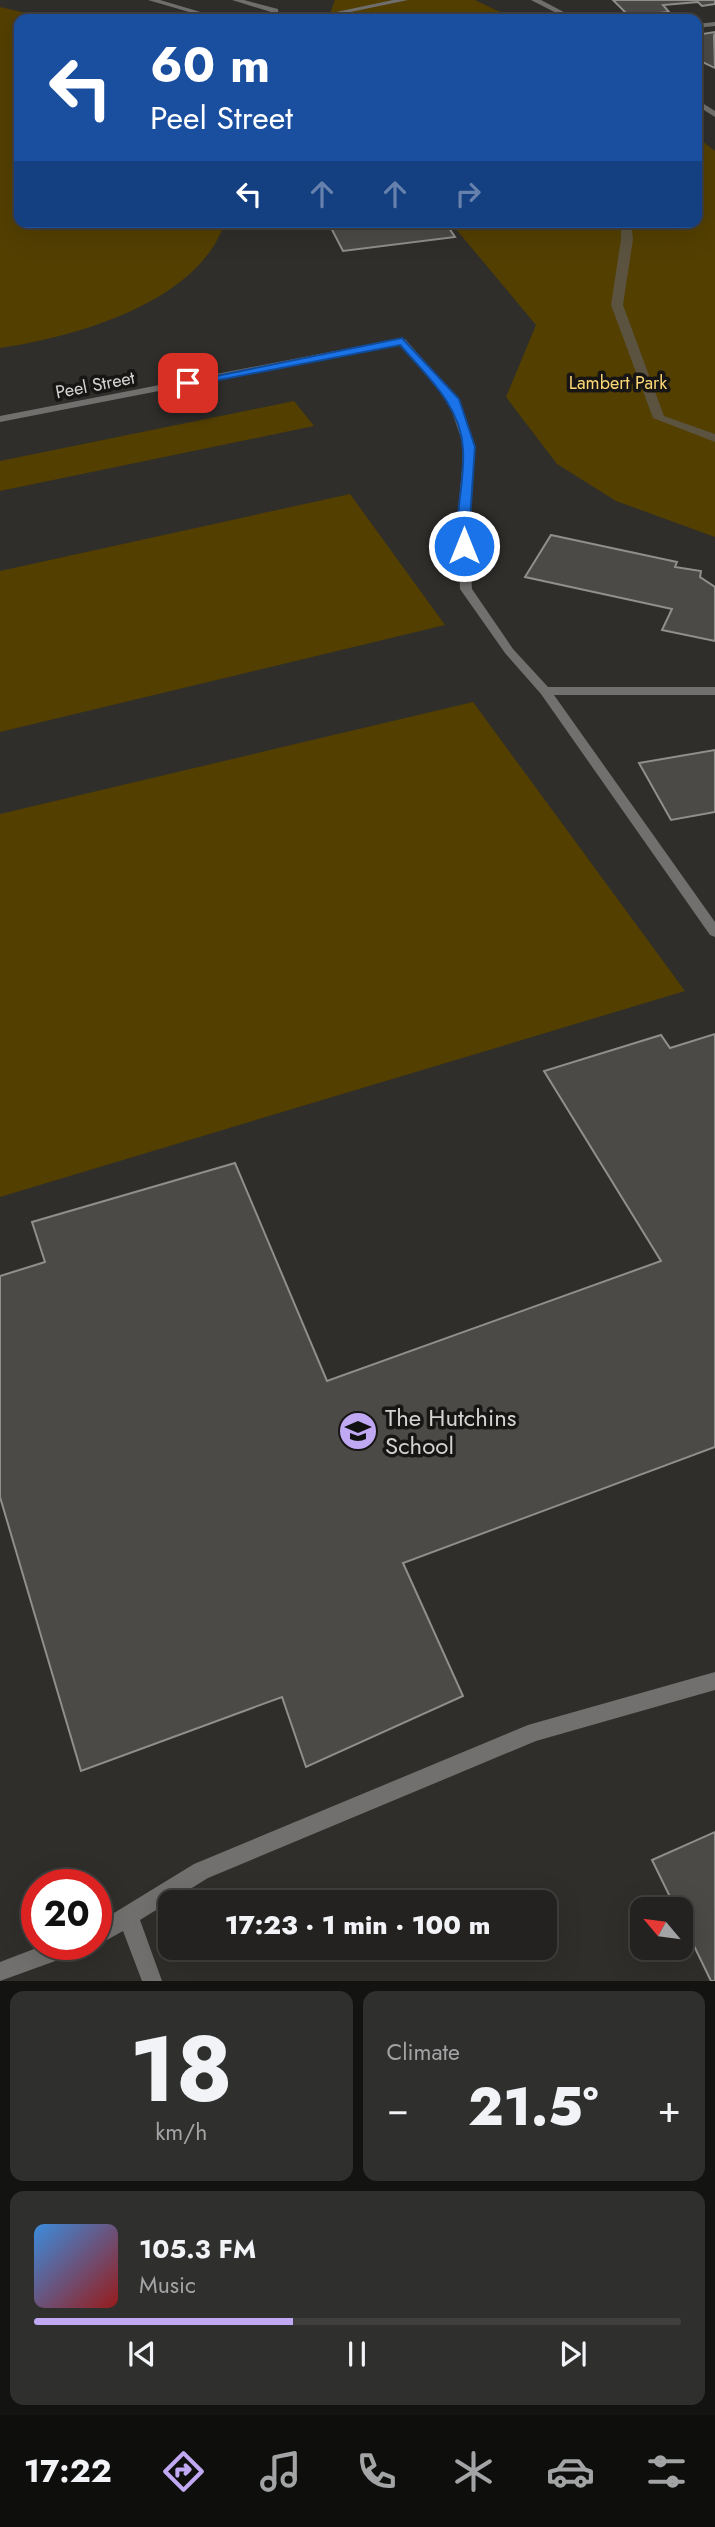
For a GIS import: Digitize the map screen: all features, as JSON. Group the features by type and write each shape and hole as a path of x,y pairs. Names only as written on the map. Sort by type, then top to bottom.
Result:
{"street":[{"path":"152,0 201,14"},
{"path":"236,0 275,11 275,14"},
{"path":"333,14 404,0"},
{"path":"535,0 563,14"},
{"name":"Peel Street","path":"0,419 402,341 453,399 469,447 462,524 467,589 509,651 545,691"},
{"path":"545,691 715,691"},
{"path":"545,691 715,932"},
{"path":"112,1926 201,1871 535,1732 715,1681"},
{"path":"128,1916 152,1981"},
{"path":"0,1972 33,1960"}],"green space":[{"path":"335,0 475,0 504,14 330,14"},
{"path":"0,7 30,14 14,14 14,228 222,228 211,250 189,274 162,295 97,325 0,348"},
{"name":"Lambert Park","path":"702,141 715,151 715,537 616,501 557,464 506,397 536,325 455,228 702,228"},
{"path":"294,401 314,426 0,491 0,461"},
{"path":"350,494 445,625 0,732 0,571"},
{"path":"473,702 685,991 0,1197 0,814"}],"building":[{"path":"613,0 715,0 715,4 702,6 698,2 663,5 669,12 627,14"},
{"path":"715,32 715,68 702,62 702,34"},
{"path":"331,228 449,228 455,237 343,251"},
{"path":"551,535 677,562 675,567 701,571 700,577 715,587 715,641 662,630 672,609 525,577"},
{"path":"715,750 715,812 671,820 639,763"},
{"path":"715,1034 715,1447 403,1563 463,1696 306,1767 282,1697 81,1771 0,1497 0,1276 45,1262 32,1222 235,1163 327,1381 661,1261 544,1071 661,1035 670,1048"},
{"path":"715,1832 715,1981 711,1981 693,1944 693,1897 670,1897 652,1860"}],"waterway":[{"path":"626,228 617,305 659,418 715,438"}],"place":[{"name":"The Hutchins School","path":"358,1431"}],"route":[{"path":"188,383 402,341 453,399 469,447 462,524 464,546"}]}
